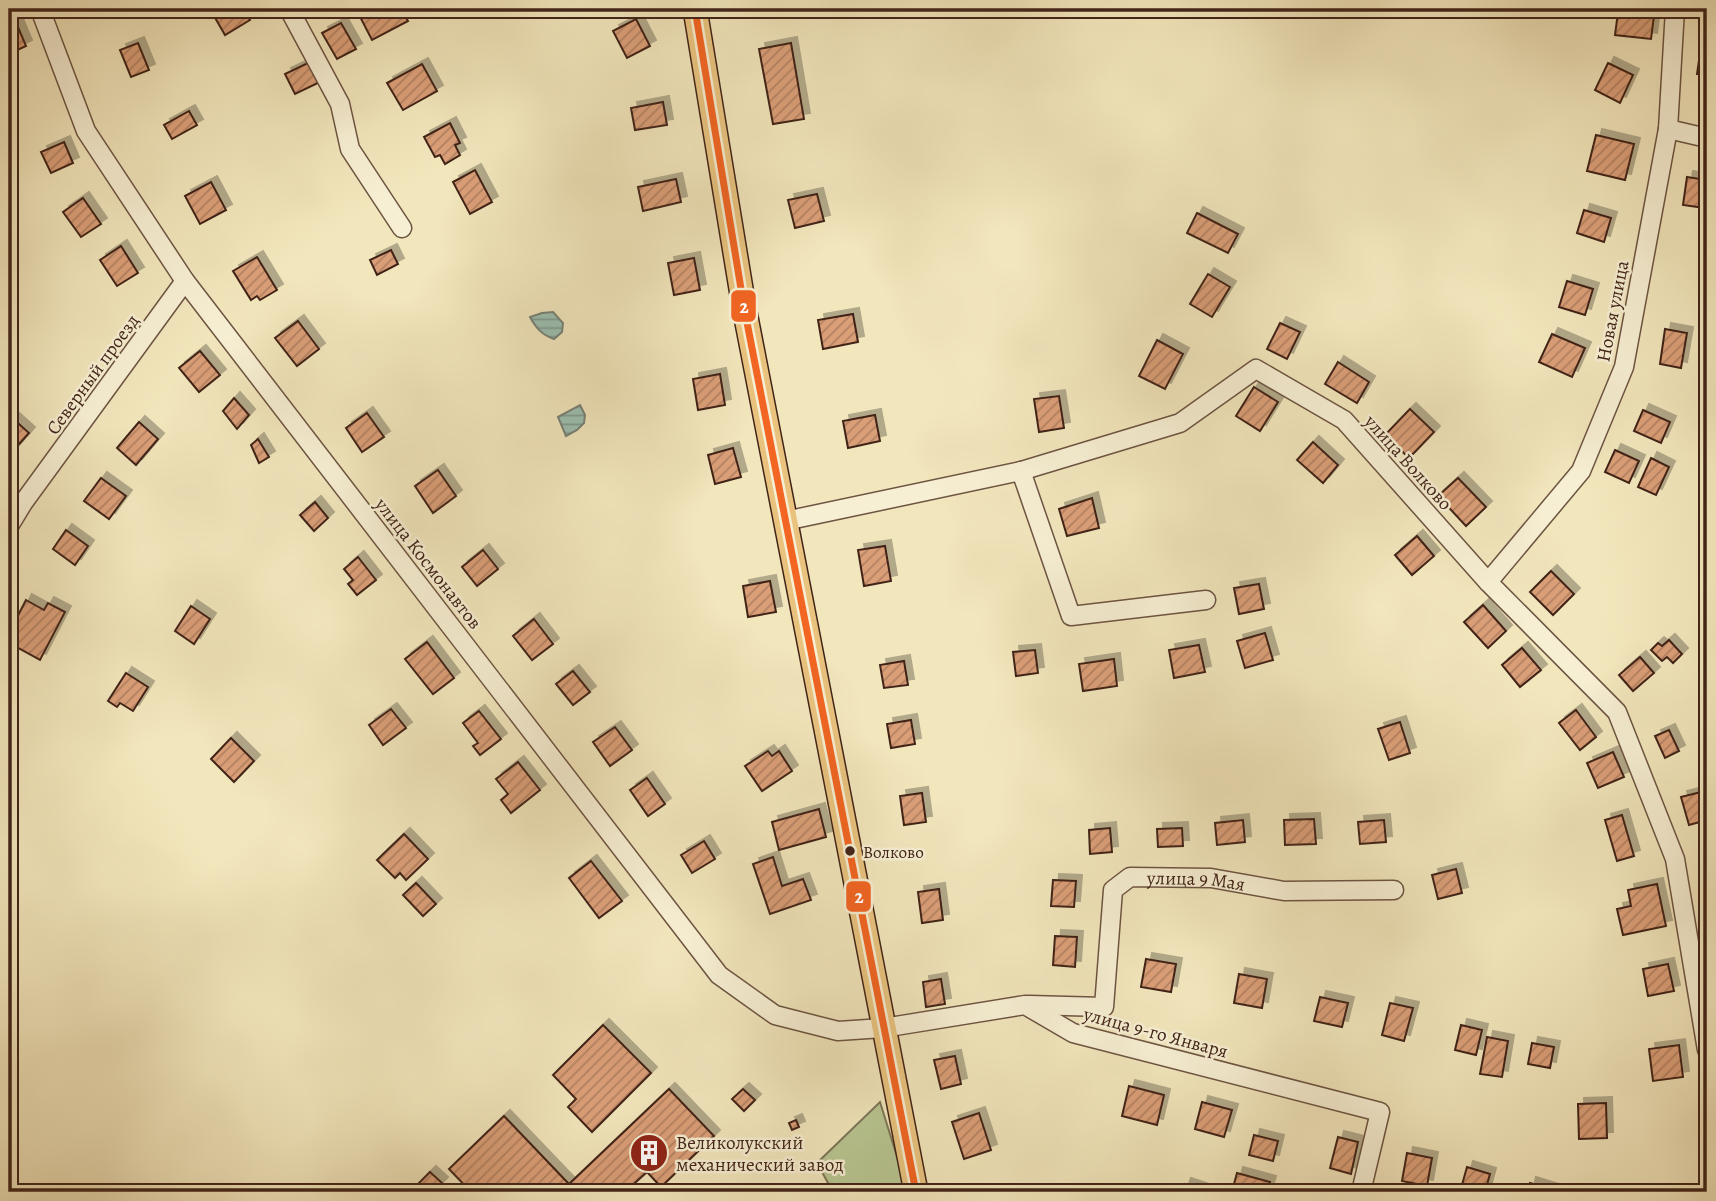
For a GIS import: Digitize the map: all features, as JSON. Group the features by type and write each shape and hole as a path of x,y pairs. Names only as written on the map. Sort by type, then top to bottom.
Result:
{"main road":[{"path":"695,9 744,307 916,1192"}],"street":[{"name":"улица Космонавтов","path":"40,9 86,131 185,281 719,975 775,1016 838,1031 882,1023"},
{"path":"289,9 340,104 350,149 402,228"},
{"name":"Новая улица","path":"1488,582 1581,471 1624,367 1668,129 1675,9"},
{"path":"1668,129 1707,138"},
{"name":"Северный проезд","path":"9,526 185,281"},
{"name":"улица Волково","path":"785,521 1021,471 1180,423 1256,369 1344,420 1488,582 1617,712 1675,859 1707,1050"},
{"path":"1021,471 1071,616 1206,600"},
{"name":"улица 9 Мая","path":"1026,1005 1104,1007 1113,890 1130,877 1211,878 1284,891 1394,890"},
{"path":"882,1023 1026,1005"},
{"name":"улица 9-го Января","path":"1026,1005 1073,1033 1380,1112 1361,1192"}],"green space":[{"path":"880,1102 908,1192 833,1192 817,1163"}],"water":[{"path":"553,312 563,323 562,332 554,339 540,331 530,317"},
{"path":"580,405 585,415 584,423 566,436 558,417"}],"building":[{"path":"210,9 243,9 250,20 225,35"},
{"path":"356,9 401,9 408,21 372,40"},
{"path":"1618,12 1654,16 1651,39 1615,35"},
{"path":"636,19 650,46 627,58 613,31"},
{"path":"15,20 26,46 9,54 9,23"},
{"path":"341,23 356,49 337,59 322,33"},
{"path":"138,43 149,70 131,77 120,50"},
{"path":"791,43 804,119 773,124 759,49"},
{"path":"1701,47 1707,48 1707,76 1697,74"},
{"path":"312,61 322,81 295,94 285,74"},
{"path":"1608,63 1633,75 1620,103 1595,90"},
{"path":"422,64 437,91 403,110 387,83"},
{"path":"663,102 667,125 635,130 631,108"},
{"path":"189,111 197,125 172,139 164,125"},
{"path":"450,123 460,143 455,145 460,155 445,164 440,155 435,157 424,137"},
{"path":"1596,135 1634,144 1625,180 1587,171"},
{"path":"64,142 73,163 51,173 41,152"},
{"path":"475,170 492,202 470,214 453,182"},
{"path":"1687,177 1707,180 1705,208 1683,205"},
{"path":"676,179 681,202 643,211 638,187"},
{"path":"211,182 226,210 200,224 185,196"},
{"path":"817,194 824,221 795,228 788,200"},
{"path":"83,198 101,224 81,237 63,212"},
{"path":"1584,210 1611,218 1604,242 1577,233"},
{"path":"1197,213 1238,234 1228,253 1187,233"},
{"path":"121,246 138,273 117,286 100,260"},
{"path":"391,250 398,264 377,275 370,260"},
{"path":"257,257 277,290 260,300 257,296 251,300 233,271"},
{"path":"694,258 700,290 674,295 668,263"},
{"path":"1208,274 1230,287 1212,317 1190,304"},
{"path":"1567,281 1593,289 1585,315 1559,307"},
{"path":"853,314 858,342 823,349 818,320"},
{"path":"298,321 319,349 297,366 275,338"},
{"path":"1280,323 1300,332 1287,359 1267,349"},
{"path":"1665,329 1687,333 1681,368 1660,364"},
{"path":"1552,334 1585,348 1572,377 1539,362"},
{"path":"1157,340 1183,354 1165,389 1139,376"},
{"path":"200,351 220,375 199,392 179,368"},
{"path":"1338,362 1369,382 1357,403 1325,384"},
{"path":"720,374 725,405 698,410 693,379"},
{"path":"1254,387 1278,402 1260,431 1236,416"},
{"path":"1059,396 1064,428 1039,432 1034,399"},
{"path":"234,398 249,415 237,429 223,411"},
{"path":"1410,409 1434,432 1409,458 1385,435"},
{"path":"1643,410 1670,422 1661,443 1634,431"},
{"path":"367,413 384,437 362,452 346,428"},
{"path":"9,415 29,433 13,451 9,447"},
{"path":"875,415 880,441 848,448 843,421"},
{"path":"139,422 158,439 136,465 117,448"},
{"path":"258,439 269,457 259,463 251,445"},
{"path":"1313,442 1338,465 1323,483 1297,460"},
{"path":"733,448 741,477 715,484 708,455"},
{"path":"1615,450 1639,461 1629,483 1605,472"},
{"path":"1651,458 1669,467 1656,495 1638,487"},
{"path":"438,470 456,496 433,513 415,486"},
{"path":"101,478 126,496 109,519 84,501"},
{"path":"1458,478 1486,507 1466,526 1438,496"},
{"path":"1092,498 1099,528 1067,536 1059,509"},
{"path":"315,502 328,518 314,531 300,515"},
{"path":"66,530 88,546 75,565 53,549"},
{"path":"1417,536 1434,556 1412,575 1395,555"},
{"path":"885,546 891,581 864,586 858,550"},
{"path":"483,550 498,569 477,586 462,567"},
{"path":"358,557 376,580 357,595 348,584 353,580 344,569"},
{"path":"1551,571 1574,594 1553,615 1530,592"},
{"path":"770,581 776,612 748,617 743,586"},
{"path":"1259,584 1264,609 1239,614 1234,588"},
{"path":"26,600 44,610 48,603 65,612 40,660 9,643 9,633"},
{"path":"1483,605 1506,631 1488,648 1464,622"},
{"path":"191,606 210,619 194,644 175,631"},
{"path":"534,619 553,644 532,660 513,636"},
{"path":"1265,633 1273,660 1245,668 1237,641"},
{"path":"1669,640 1682,654 1673,663 1667,657 1662,661 1651,650 1658,643 1662,646"},
{"path":"427,642 454,678 433,694 405,659"},
{"path":"1199,645 1205,672 1174,678 1169,650"},
{"path":"1522,648 1541,670 1520,687 1502,665"},
{"path":"1035,650 1038,673 1016,676 1013,652"},
{"path":"1640,657 1654,673 1633,691 1619,675"},
{"path":"1114,659 1117,686 1083,691 1079,664"},
{"path":"904,661 908,685 884,688 880,665"},
{"path":"573,671 590,692 573,705 556,684"},
{"path":"126,673 148,687 133,711 120,703 117,707 108,701"},
{"path":"391,709 406,728 383,745 369,725"},
{"path":"1576,710 1596,737 1580,750 1559,723"},
{"path":"479,711 501,739 480,755 473,746 478,743 463,723"},
{"path":"911,720 915,744 891,748 887,724"},
{"path":"1400,722 1410,753 1389,760 1378,729"},
{"path":"615,727 632,750 610,766 593,742"},
{"path":"1669,730 1679,751 1665,758 1655,736"},
{"path":"231,738 254,761 234,782 211,759"},
{"path":"768,751 772,756 779,751 792,771 762,791 745,766"},
{"path":"1613,752 1624,777 1598,788 1587,763"},
{"path":"518,762 540,790 511,813 501,800 508,794 496,779"},
{"path":"647,778 665,804 648,816 630,790"},
{"path":"1705,791 1707,820 1689,825 1681,797"},
{"path":"922,793 926,822 904,825 900,796"},
{"path":"819,809 826,837 779,850 772,822"},
{"path":"1622,815 1634,856 1617,861 1605,820"},
{"path":"1314,819 1316,844 1285,845 1284,820"},
{"path":"1243,820 1245,842 1217,845 1215,823"},
{"path":"1384,820 1386,842 1360,844 1358,822"},
{"path":"1110,828 1112,852 1090,854 1089,830"},
{"path":"1182,828 1183,846 1158,847 1157,829"},
{"path":"404,834 428,859 406,880 400,873 395,878 377,860"},
{"path":"704,841 715,859 692,873 681,855"},
{"path":"773,857 782,886 803,879 811,900 770,914 753,864"},
{"path":"591,861 622,901 599,918 569,878"},
{"path":"1456,869 1462,893 1438,899 1432,875"},
{"path":"1053,880 1076,881 1074,907 1051,906"},
{"path":"416,883 436,904 423,916 403,895"},
{"path":"1657,884 1666,926 1623,935 1617,909 1631,906 1628,890"},
{"path":"939,889 943,920 922,923 918,892"},
{"path":"1055,936 1077,937 1075,967 1053,965"},
{"path":"1146,959 1176,964 1171,992 1141,987"},
{"path":"1668,964 1674,991 1648,996 1643,969"},
{"path":"1239,974 1267,979 1262,1008 1234,1003"},
{"path":"941,979 945,1004 926,1007 923,982"},
{"path":"1320,997 1348,1003 1342,1027 1314,1021"},
{"path":"1390,1003 1413,1008 1404,1041 1382,1035"},
{"path":"603,1025 651,1073 592,1132 568,1107 576,1099 553,1075"},
{"path":"1461,1025 1482,1030 1476,1055 1455,1050"},
{"path":"1487,1037 1508,1041 1502,1077 1480,1074"},
{"path":"1532,1043 1554,1047 1550,1068 1528,1064"},
{"path":"1679,1045 1683,1077 1653,1081 1649,1049"},
{"path":"955,1056 961,1084 941,1089 934,1060"},
{"path":"1129,1086 1164,1095 1157,1125 1122,1116"},
{"name":"Великолукский механический завод","path":"669,1089 714,1136 661,1187 647,1172 625,1192 471,1192 449,1169 504,1116 569,1184"},
{"path":"743,1089 755,1100 744,1111 732,1099"},
{"path":"1202,1102 1232,1110 1224,1137 1195,1129"},
{"path":"1606,1103 1607,1138 1579,1139 1578,1104"},
{"path":"979,1113 991,1150 964,1159 952,1122"},
{"path":"796,1120 799,1127 792,1130 789,1123"},
{"path":"1254,1135 1278,1141 1273,1161 1249,1155"},
{"path":"1338,1137 1358,1142 1351,1174 1330,1168"},
{"path":"1407,1153 1432,1158 1427,1186 1402,1181"},
{"path":"1467,1167 1490,1174 1485,1192 1460,1192"},
{"path":"430,1172 442,1183 433,1192 422,1192 416,1186"},
{"path":"1237,1173 1270,1182 1267,1192 1234,1184"},
{"path":"1530,1183 1559,1192 1528,1192"},
{"path":"1185,1184 1209,1192 1182,1192"}],"transit line":[{"name":"2","path":"695,9 744,307 916,1192"}],"place":[{"name":"Волково","path":"850,851"},
{"name":"Великолукский механический завод","path":"649,1153"}]}
